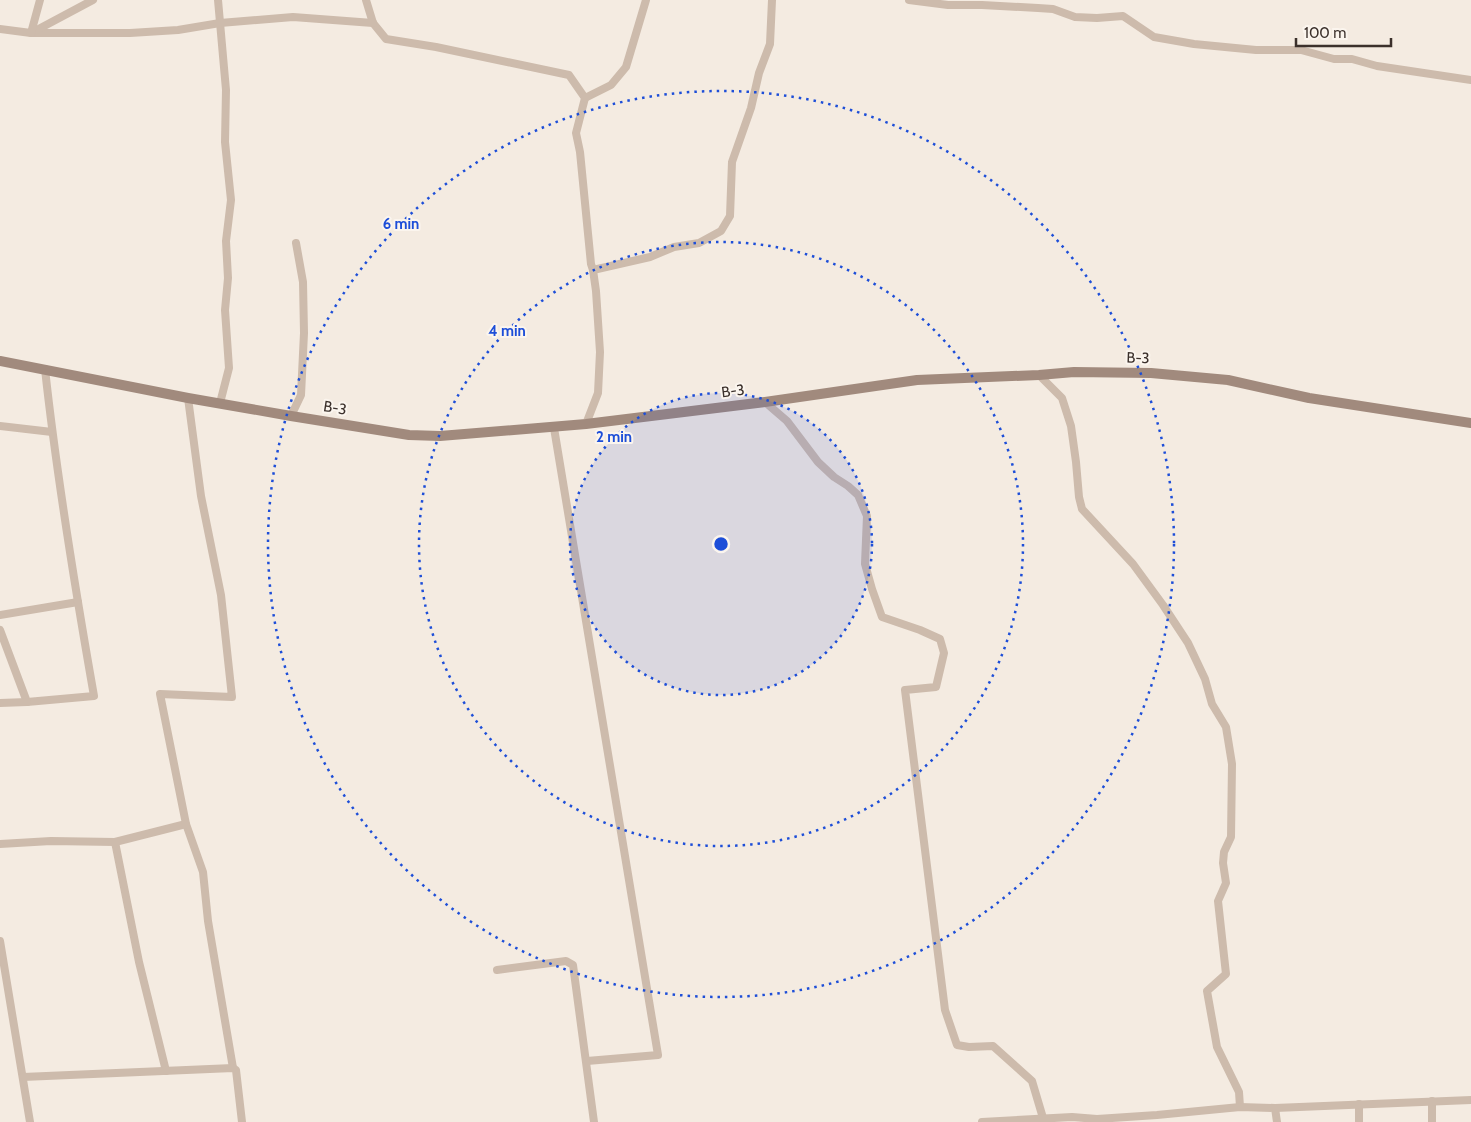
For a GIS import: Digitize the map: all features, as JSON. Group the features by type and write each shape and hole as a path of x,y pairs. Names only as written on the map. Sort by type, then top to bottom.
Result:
{"main road":[{"name":"B-3","path":"0,361 188,398 409,435 440,436 554,428 766,402 916,380 1039,376 1074,372 1132,373 1228,380 1309,398 1471,423"}],"street":[{"path":"32,33 40,0"},
{"path":"32,33 93,0"},
{"path":"218,0 226,90 225,142 231,200 226,241 228,278 225,310 229,368 220,403"},
{"path":"366,0 373,23 386,39 436,47 569,75 585,98"},
{"path":"586,424 598,392 600,352 596,291 591,264 580,152 576,133 585,98 611,85 626,67 646,0"},
{"path":"593,270 650,257 674,247 699,243 721,231 730,216 732,162 751,108 759,73 770,44 772,0"},
{"path":"909,0 948,5 982,4 1054,9 1075,17 1124,16 1154,37 1194,44 1256,50 1301,50 1334,59 1352,59 1377,66 1471,80"},
{"path":"0,29 32,33 130,33 178,30 220,23 293,17 373,23"},
{"path":"291,416 301,395 304,333 303,282 296,243"},
{"path":"0,703 94,696 52,432 45,369"},
{"path":"1039,376 1062,398 1071,426 1082,509 1133,564 1183,635 1205,679 1212,704 1226,727 1232,764 1230,837 1224,852 1223,863 1226,883 1218,901 1226,974 1207,991 1217,1047 1239,1092 1240,1107"},
{"path":"188,398 201,496 221,595 232,697 160,694 186,824 203,872 208,921 232,1068 236,1070 242,1122"},
{"path":"766,402 787,421 818,462 858,495 867,516 865,564 882,617 940,639 944,653 936,687 905,690 945,1010 957,1045 969,1047 993,1046 1032,1081 1043,1118"},
{"path":"0,426 52,432"},
{"path":"554,428 658,1056 587,1061"},
{"path":"0,615 78,602"},
{"path":"0,630 28,702"},
{"path":"0,844 115,842 186,824"},
{"path":"115,842 139,962 166,1071"},
{"path":"0,941 30,1122"},
{"path":"497,970 566,961 573,965 594,1122"},
{"path":"23,1077 232,1068"},
{"path":"982,1122 1043,1118 1072,1120 1157,1115 1240,1107 1275,1108 1471,1100"},
{"path":"1432,1101 1432,1122"},
{"path":"1358,1104 1359,1122"},
{"path":"1275,1108 1277,1122"}]}
